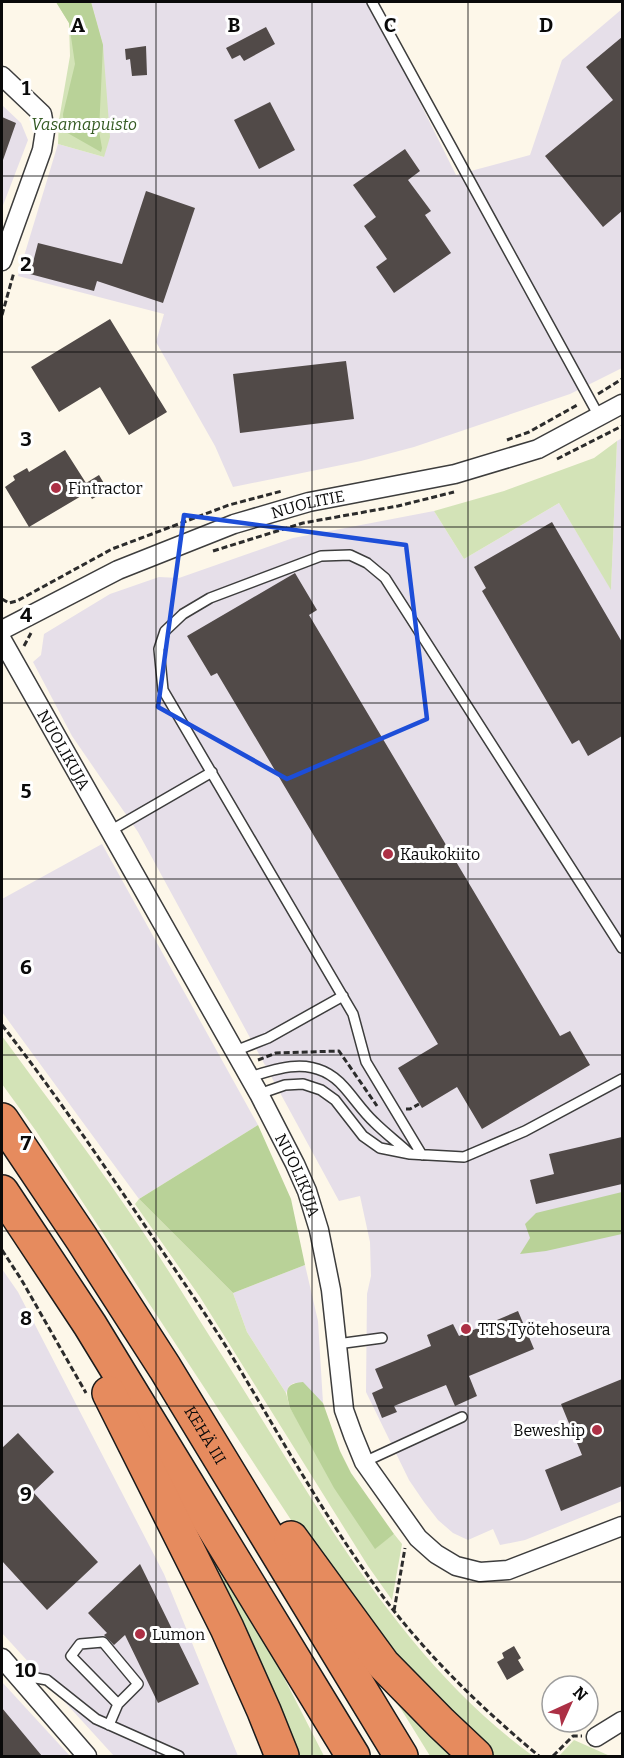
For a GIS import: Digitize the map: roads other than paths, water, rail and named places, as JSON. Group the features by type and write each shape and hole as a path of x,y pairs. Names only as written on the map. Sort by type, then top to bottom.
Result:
{"highway":[{"name":"KEHÄ III","path":"2,1120 165,1368 401,1756"},
{"path":"2,1192 90,1325 353,1756"},
{"path":"90,1325 109,1394 227,1628 282,1756"},
{"path":"165,1368 233,1450 266,1504 383,1664 476,1756"}],"street":[{"path":"2,76 42,114 45,131 42,150 2,261"},
{"name":"NUOLITIE","path":"2,630 118,570 234,524 309,501 455,474 538,449 600,418 622,404"},
{"name":"NUOLIKUJA","path":"6,648 236,1051 303,1182 319,1230 331,1290 344,1410 364,1462 418,1538 436,1554 456,1566 480,1572 508,1570 622,1526"},
{"path":"2,1658 87,1756"},
{"path":"596,1737 622,1720"}],"lane":[{"path":"372,2 600,418"},
{"path":"422,1155 366,1062 353,1014 343,996 163,690 159,649 165,631 183,614 210,598 321,556 350,555 367,563 385,578 622,948"},
{"path":"110,831 212,772"},
{"path":"236,1051 268,1038 343,996"},
{"path":"250,1077 288,1066 314,1067 329,1074 342,1084 374,1123 411,1154"},
{"path":"259,1094 285,1084 303,1084 321,1090 335,1100 363,1136 380,1148 411,1154 464,1157 525,1131 622,1079"},
{"path":"336,1344 382,1338"},
{"path":"364,1462 462,1417"},
{"path":"109,1725 118,1704 138,1684 103,1642 80,1644 71,1656 118,1704"},
{"path":"23,1682 36,1678 47,1680 96,1719 179,1756"}],"place":[{"name":"Fintractor","path":"56,488"},
{"name":"Kaukokiito","path":"388,854"},
{"name":"TTS Työtehoseura","path":"466,1329"},
{"name":"Beweship","path":"597,1430"},
{"name":"Lumon","path":"140,1634"}],"park label":[{"name":"Vasamapuisto","path":"84,124"}]}
